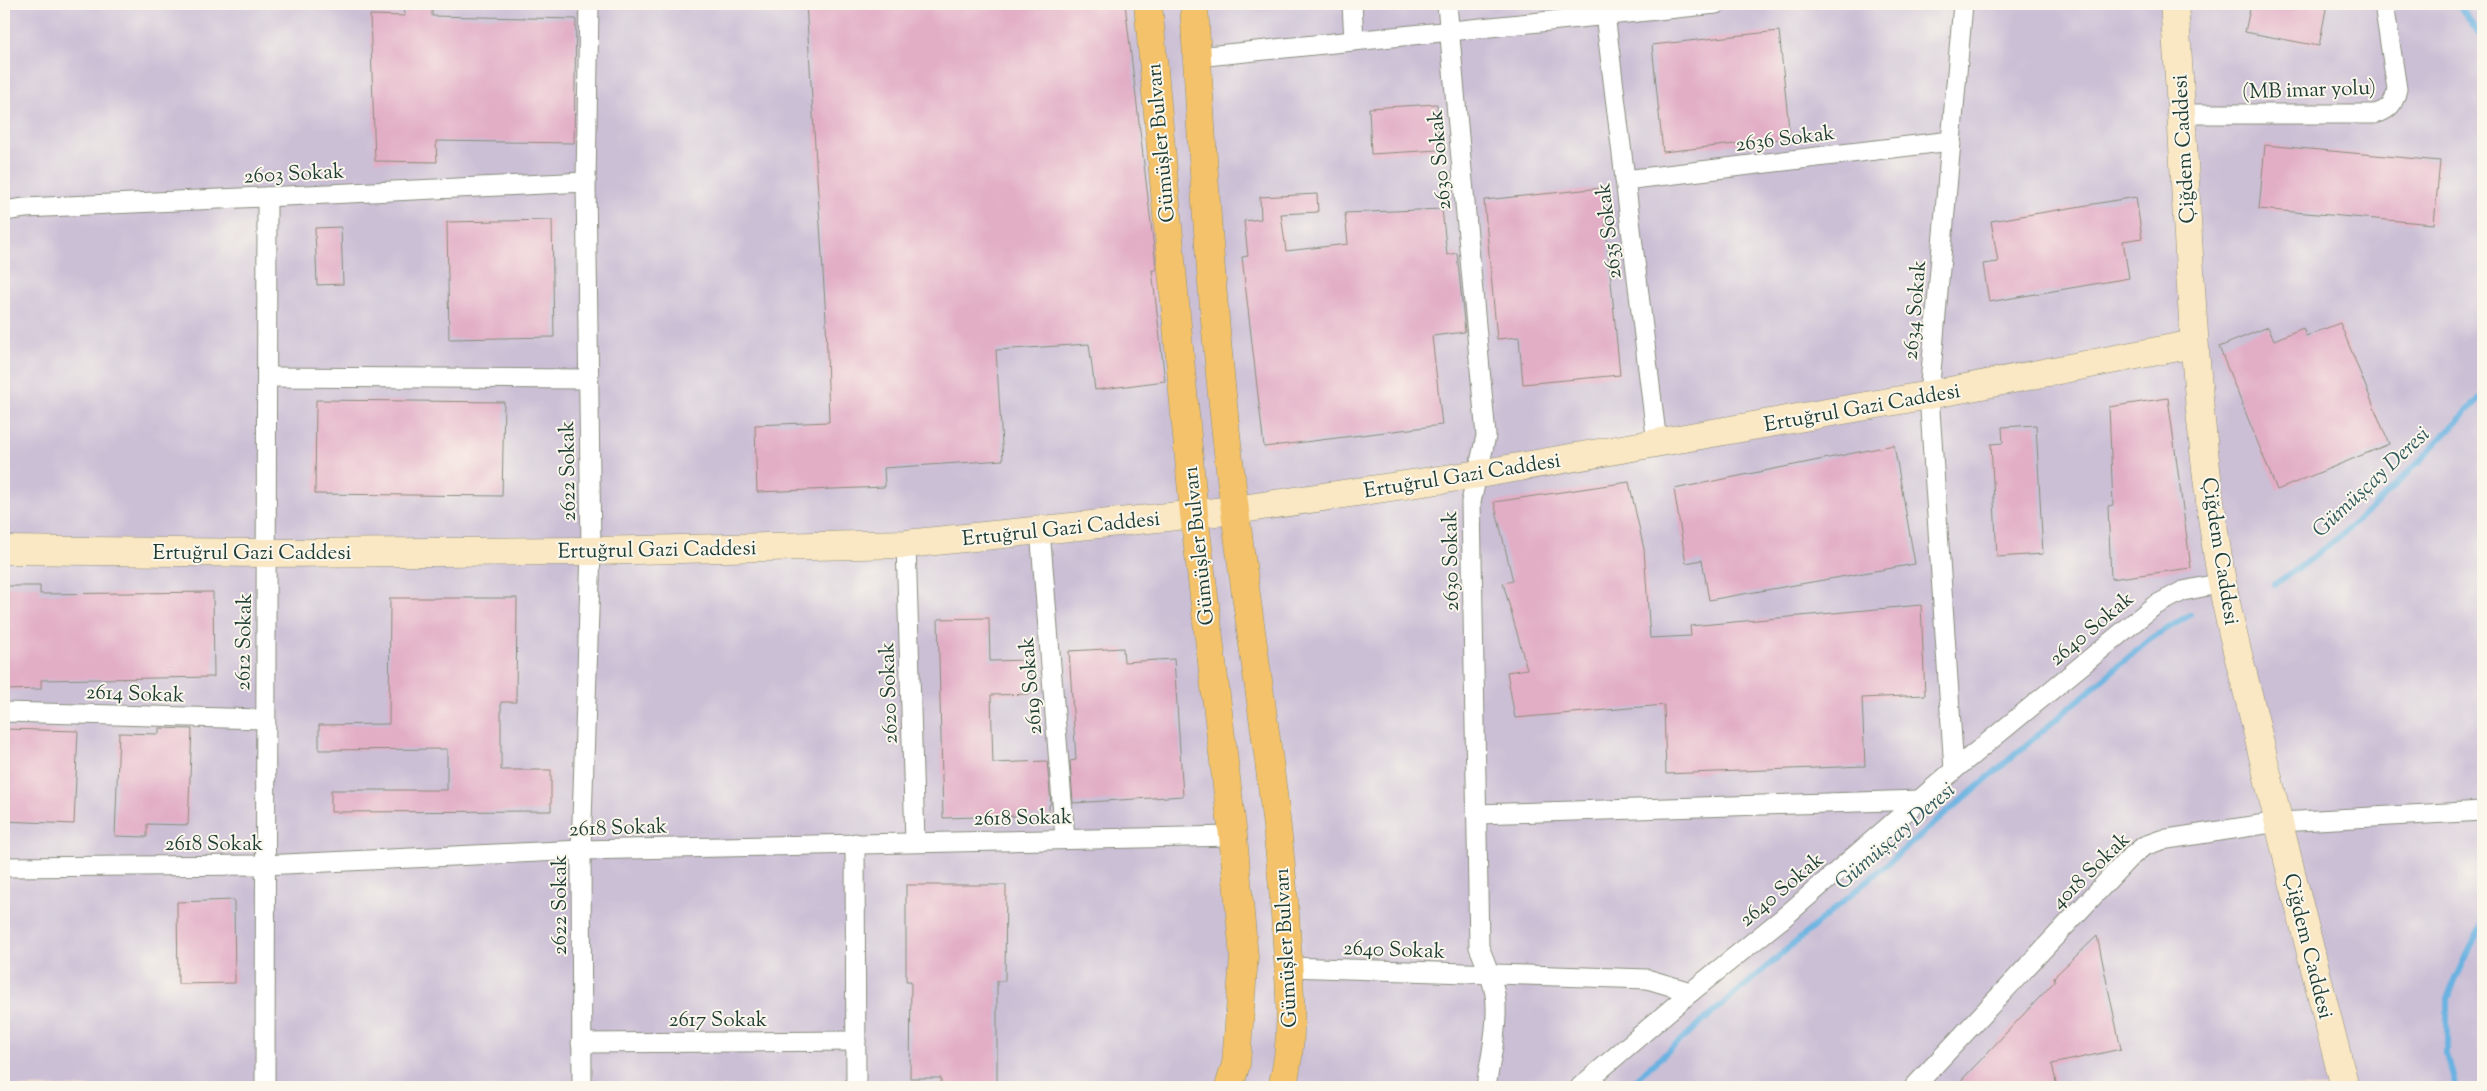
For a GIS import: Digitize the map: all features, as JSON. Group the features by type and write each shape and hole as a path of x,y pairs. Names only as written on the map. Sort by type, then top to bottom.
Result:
{"main road":[{"name":"Gümüşler Bulvarı","path":"1148,4 1194,514 1234,836 1244,957 1236,1064 1229,1087"},
{"name":"Gümüşler Bulvarı","path":"1194,4 1210,247 1235,510 1261,695 1282,874 1290,1024 1282,1087"},
{"name":"Çiğdem Caddesi","path":"2174,4 2182,114 2194,344 2202,432 2222,583 2278,822 2345,1087"},
{"name":"Ertuğrul Gazi Caddesi","path":"4,550 267,553 590,551 906,544 1235,510 1479,474 1929,396 2194,344"}],"street":[{"name":"2622 Sokak","path":"582,1087 581,850 590,551 586,182 589,4"},
{"path":"1352,4 1354,40"},
{"name":"2630 Sokak","path":"1447,4 1486,436 1479,474 1471,502 1479,947 1490,976 1496,1005 1494,1035 1486,1087"},
{"path":"1197,57 1664,7 1716,4"},
{"name":"2634 Sokak","path":"1954,770 1929,396 1963,4"},
{"name":"(MB imar yolu)","path":"2182,114 2374,114 2385,111 2394,102 2397,89 2384,4"},
{"name":"2635 Sokak","path":"1605,14 1657,443"},
{"name":"2636 Sokak","path":"1625,180 1951,141"},
{"name":"2603 Sokak","path":"4,211 25,208 586,182"},
{"name":"2612 Sokak","path":"265,1087 264,719 267,553 267,197"},
{"path":"267,377 588,379"},
{"name":"2619 Sokak","path":"1040,530 1065,838"},
{"name":"2620 Sokak","path":"906,544 915,841"},
{"name":"2640 Sokak","path":"1288,967 1490,976 1647,979 1691,992 1783,918 1954,770 2154,606 2183,591 2222,583"},
{"name":"2614 Sokak","path":"4,712 264,719"},
{"path":"1477,814 1920,800"},
{"name":"4018 Sokak","path":"1914,1087 2128,859 2144,846 2161,840 2278,822 2483,811"},
{"name":"2618 Sokak","path":"4,867 264,865 581,850 915,841 1234,836"},
{"path":"854,843 856,1087"},
{"path":"1580,1087 1691,992"},
{"name":"2617 Sokak","path":"581,1043 856,1041"}],"shaded area":[{"path":"4,4 2483,4 2483,1087 4,1087"}],"building":[{"path":"404,4 432,4 432,16 576,19 574,143 436,141 437,162 375,161 370,15 405,16"},
{"path":"806,4 1125,4 1155,257 1156,270 1152,270 1165,381 1095,390 1089,344 996,350 1003,460 884,468 885,487 757,492 755,425 829,422 826,319"},
{"path":"2251,4 2327,4 2319,46 2245,32"},
{"path":"1779,31 1790,138 1663,152 1652,45"},
{"path":"1437,104 1439,150 1371,154 1369,108"},
{"path":"2265,145 2440,161 2434,224 2259,209"},
{"path":"1602,188 1620,375 1523,384 1519,337 1497,339 1484,200"},
{"path":"1317,194 1318,212 1281,214 1286,251 1348,244 1345,213 1442,209 1447,255 1457,253 1465,332 1432,336 1442,425 1264,447 1242,257 1248,256 1244,221 1261,219 1260,197"},
{"path":"2136,197 2142,238 2123,241 2129,278 1989,302 1983,264 1998,262 1991,221"},
{"path":"552,220 554,337 449,339 447,222"},
{"path":"341,227 343,284 317,285 315,228"},
{"path":"2340,323 2389,444 2277,490 2219,347 2268,327 2274,340 2303,328 2306,336"},
{"path":"2168,398 2191,568 2111,579 2108,506 2113,505 2109,407"},
{"path":"316,400 504,402 502,496 315,494"},
{"path":"2036,425 2043,554 1997,557 1991,444 2003,443 2002,427"},
{"path":"1894,445 1915,564 1709,600 1702,560 1686,563 1674,489"},
{"path":"1629,482 1644,549 1650,638 1691,636 1690,626 1921,605 1925,695 1862,698 1865,766 1666,774 1664,705 1515,718 1507,672 1527,669 1503,583 1513,581 1494,502"},
{"path":"4,586 40,586 40,594 213,592 214,677 41,680 41,689 4,690"},
{"path":"390,598 517,598 516,702 501,702 501,770 551,770 551,811 331,812 331,790 447,790 447,749 319,750 319,725 389,724"},
{"path":"989,618 990,661 1030,660 1031,694 991,695 993,763 1047,761 1051,804 1049,805 1049,815 943,818 938,619"},
{"path":"1123,648 1124,662 1174,659 1183,796 1073,803 1070,761 1076,760 1069,651"},
{"path":"159,728 192,729 188,825 147,824 147,837 115,836 119,733 159,734"},
{"path":"4,729 78,731 74,824 4,821"},
{"path":"906,885 1006,885 1005,981 997,981 997,1087 941,1087 941,1078 910,1078 911,981 906,981"},
{"path":"234,900 235,983 178,984 177,902"},
{"path":"2097,936 2121,1049 2052,1064 2057,1087 1955,1087 2055,981 2054,977"}],"waterway":[{"path":"2458,4 2483,39"},
{"name":"Gümüşçay Deresi","path":"2274,584 2304,565 2358,520 2483,395"},
{"name":"Gümüşçay Deresi","path":"1626,1087 2150,639 2190,615"},
{"path":"2456,1087 2447,1055 2447,998 2483,921"}]}
